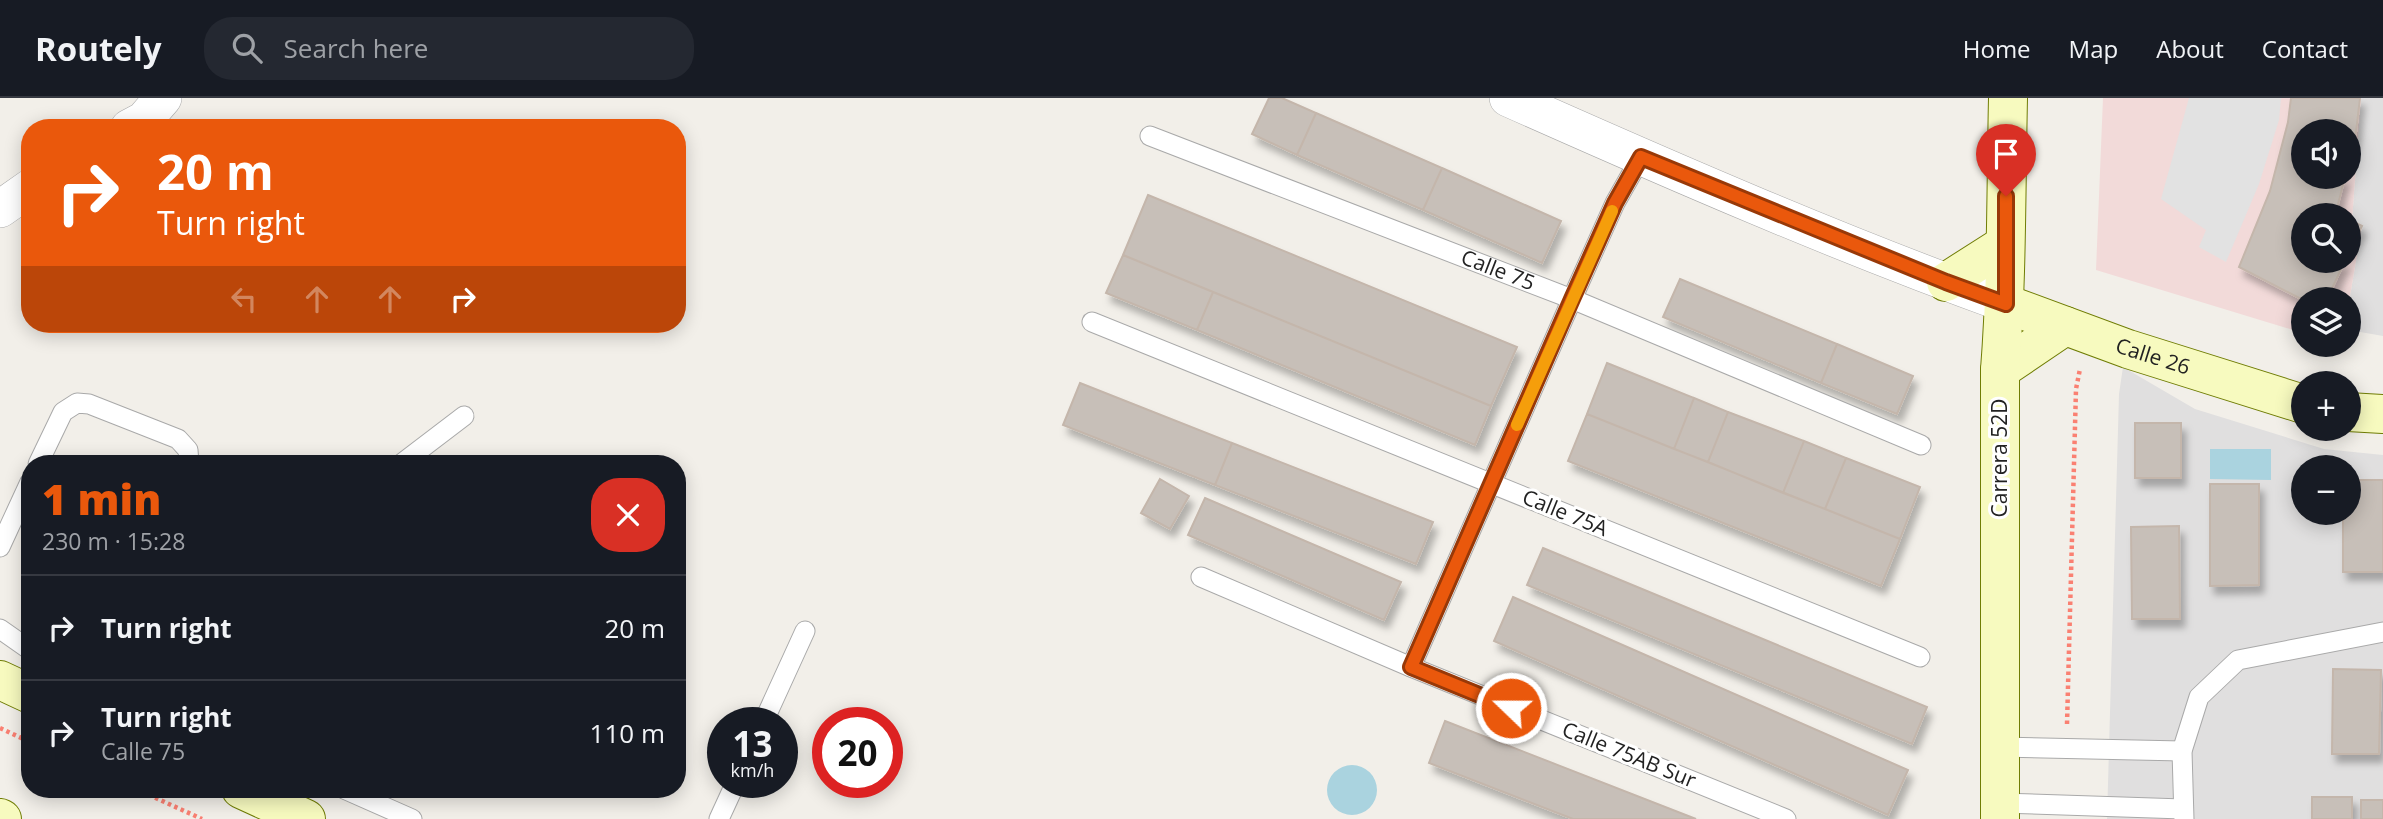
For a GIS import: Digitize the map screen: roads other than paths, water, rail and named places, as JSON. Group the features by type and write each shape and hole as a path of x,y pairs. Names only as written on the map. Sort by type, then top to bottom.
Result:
{"street":[{"path":"145,119 163,98"},
{"path":"1507,98 1641,157 2006,304"},
{"name":"Carrera 52D","path":"2000,811 2000,370 2006,304 2004,245 2008,98"},
{"path":"0,209 21,194"},
{"path":"1946,282 2004,245"},
{"name":"Calle 26","path":"2006,304 2127,349 2291,400"},
{"path":"2000,370 2077,330"},
{"path":"2361,413 2383,414"},
{"path":"0,680 21,690"},
{"path":"260,798 306,819"}],"lane":[{"name":"Calle 75","path":"1150,136 1572,299 1921,445"},
{"path":"1411,667 1615,203 1641,157"},
{"name":"Calle 75A","path":"1092,322 1920,657"},
{"path":"42,455 63,412 77,404 89,404 178,439 188,450 188,455"},
{"path":"413,455 464,416"},
{"path":"0,547 21,502"},
{"name":"Calle 75AB Sur","path":"1201,577 1411,667 1786,819"},
{"path":"0,629 21,644"},
{"path":"770,707 805,631"},
{"path":"2000,811 2183,814 2182,751 2199,697 2238,660 2383,632"},
{"path":"2000,747 2182,751"},
{"path":"364,798 412,819"},
{"path":"719,819 729,798"}],"water":[{"path":"2210,449 2271,449 2271,480 2210,479"},
{"path":"1352,765 1370,772 1377,790 1370,808 1352,815 1334,808 1327,790 1334,772"}]}
